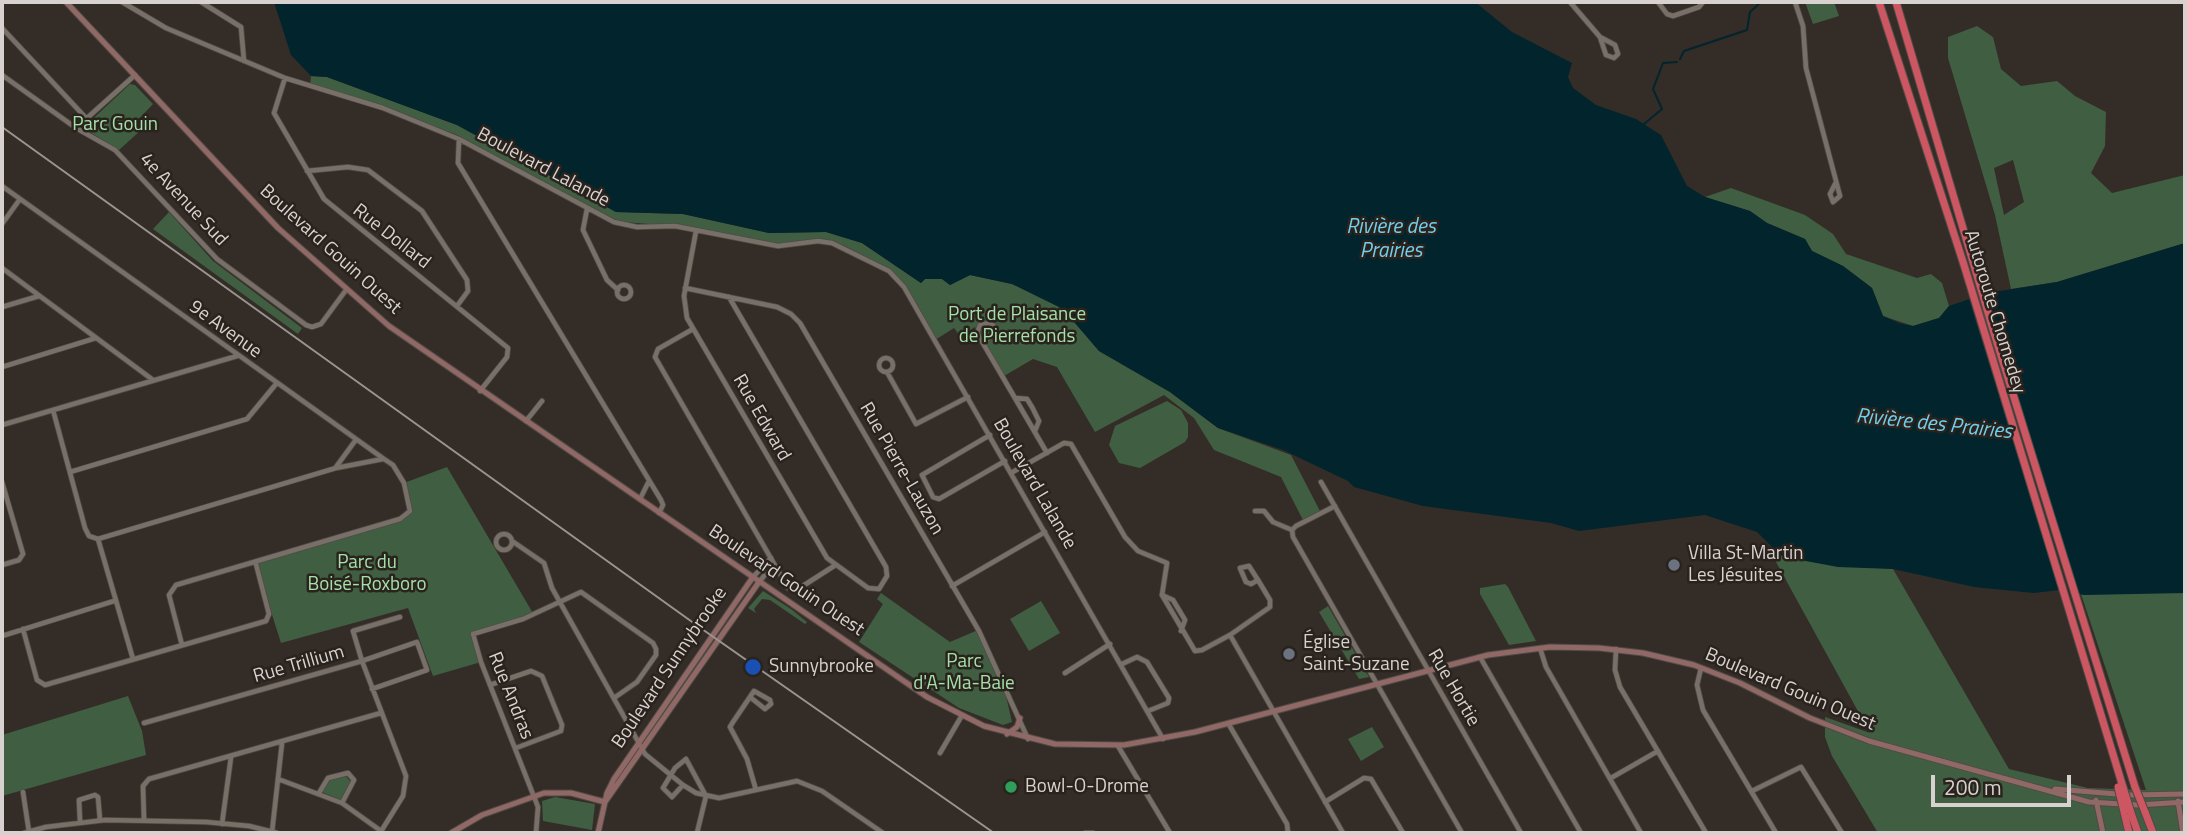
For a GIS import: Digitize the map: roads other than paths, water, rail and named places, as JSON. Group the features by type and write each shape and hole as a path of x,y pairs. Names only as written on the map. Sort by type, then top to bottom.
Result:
{"highway":[{"name":"Autoroute Chomedey","path":"1879,2 1964,265 2113,751 2127,812 2138,833"},
{"name":"Autoroute Chomedey","path":"1896,2 2078,608 2151,833"},
{"path":"2127,812 2129,833"}],"main road":[{"name":"Boulevard Gouin Ouest","path":"66,2 261,211 346,290 418,348 927,697 961,717 1028,740 1078,747 1118,746 1163,739 1480,657 1540,648 1616,649 1701,668 1869,741 2096,803 2182,803"},
{"name":"Boulevard Sunnybrooke","path":"598,833 612,783 756,579"},
{"name":"Boulevard Sunnybrooke","path":"605,802 643,751 756,579"},
{"path":"1007,734 1017,727 1020,718"},
{"name":"Boulevard Gouin Ouest","path":"2049,789 2097,794 2185,794"},
{"path":"451,833 482,815 534,796 562,792 605,802"},
{"path":"2097,794 2096,803 2103,833"},
{"path":"2177,795 2182,803 2183,833"}],"street":[{"name":"Boulevard Lalande","path":"122,2 159,24 285,78 383,108 459,139 587,209 630,226 669,225 778,246 818,240 832,243 879,265 903,285 1163,739"},
{"path":"201,2 241,27 244,61"},
{"path":"1570,2 1600,37 1618,49 1614,58 1606,55 1600,37"},
{"path":"1658,2 1667,14 1673,16 1699,7 1703,2"},
{"path":"1795,2 1803,26 1806,68 1835,184"},
{"path":"2,28 86,118"},
{"name":"4e Avenue Sud","path":"2,75 76,128 119,153 217,258 306,325 320,325 346,290"},
{"path":"76,128 135,75"},
{"name":"Rue Dollard","path":"285,78 274,113 324,199 509,349 507,357 480,391"},
{"path":"459,139 458,163 662,502 659,513"},
{"path":"307,171 354,167 368,170 422,211 467,280 468,291 457,306"},
{"name":"9e Avenue","path":"2,186 355,441 393,465 404,483 410,511 400,519 256,564"},
{"path":"2,224 20,199"},
{"path":"587,209 583,230 607,280 618,290"},
{"name":"Rue Edward","path":"696,231 684,307 693,329 825,555 834,566 876,590 886,579 886,567 729,297"},
{"path":"2,268 154,381"},
{"name":"Rue Pierre-Lauzon","path":"685,288 782,309 800,323 979,631 1028,740"},
{"path":"2,307 39,296"},
{"path":"984,341 993,338 995,332 989,323 981,324 977,329 1047,453"},
{"path":"693,329 658,349 655,357 773,561 793,592 834,566"},
{"path":"2,367 96,338"},
{"path":"2,425 238,356"},
{"path":"887,372 916,424 968,397"},
{"path":"71,472 247,419 276,383"},
{"path":"1016,398 1027,399 1032,407 1039,421 1035,430"},
{"path":"526,422 541,401"},
{"path":"53,410 85,528 89,536 98,539 336,468 384,458"},
{"path":"990,435 922,475 933,498 939,499 1005,461"},
{"path":"336,468 355,441"},
{"path":"1011,473 1064,443 1071,444 1125,537 1138,551 1167,563 1162,596 1192,649 1199,652 1230,635 1270,607 1269,600 1258,580 1249,566 1240,568 1246,582 1251,584 1258,580"},
{"path":"639,500 649,485 645,475"},
{"path":"2,482 22,556 2,565"},
{"name":"Rue Hortie","path":"1321,482 1521,833"},
{"path":"1292,530 1335,506"},
{"path":"1255,511 1264,511 1273,522 1292,530 1461,833"},
{"path":"952,586 1045,532"},
{"path":"98,539 133,659"},
{"path":"512,541 544,563 559,601 643,751 683,785 706,796 729,798 789,781 805,784 836,800 883,833"},
{"name":"Boulevard Sunnybrooke","path":"756,579 773,561"},
{"path":"23,629 40,685 133,659 182,645 266,621 269,614 256,564 171,589 169,596 182,645"},
{"name":"Rue Andras","path":"536,833 540,812 472,634 523,619 581,592 653,643 656,655 637,682 614,698"},
{"path":"1162,596 1173,600 1185,620 1181,631"},
{"path":"2,636 114,601"},
{"path":"372,689 427,670 417,642 362,661 353,631 400,617"},
{"path":"1230,635 1343,833"},
{"path":"1065,673 1110,644"},
{"path":"1540,648 1546,667 1641,833"},
{"path":"1616,649 1618,683 1706,833"},
{"path":"1122,664 1137,657 1147,662 1169,698 1168,703 1148,711"},
{"path":"1480,657 1581,833"},
{"name":"Rue Trillium","path":"144,723 362,661 406,776 403,796 380,832"},
{"path":"1701,668 1697,685 1700,703 1776,833"},
{"path":"490,685 531,671 542,676 562,725 561,732 556,736 527,741 516,748"},
{"path":"750,697 765,709 771,704 756,690 750,697 730,727 747,759 756,790"},
{"path":"144,820 145,781 381,713"},
{"path":"940,753 961,717"},
{"path":"1228,723 1287,824 1288,833"},
{"path":"23,792 28,833 80,821 100,820 222,824 274,832 282,743"},
{"path":"1118,746 1170,833"},
{"path":"1611,778 1658,751"},
{"path":"222,824 231,757"},
{"path":"683,785 677,795 669,796 663,784 683,759 689,760 706,796 697,833"},
{"path":"1752,791 1801,767 1842,833"},
{"path":"319,793 328,778 348,773 354,780 342,803"},
{"path":"1325,802 1364,778 1371,779 1403,833"},
{"path":"278,779 342,803 380,832"},
{"path":"80,821 79,800 95,795 98,797 100,820"},
{"path":"1085,833 1093,833"}],"water":[{"name":"Rivière des Prairies","path":"274,2 1475,2 1512,32 1572,63 1568,77 1573,88 1596,105 1636,119 1661,135 1687,186 1705,197 1750,211 1767,223 1805,239 1812,251 1843,266 1872,288 1883,316 1899,323 1913,326 1939,318 1949,306 1987,293 2057,282 2185,243 2185,593 2084,595 2059,590 2034,593 1974,587 1893,569 1838,567 1780,555 1757,532 1705,515 1579,531 1551,523 1423,506 1354,487 1348,481 1283,450 1218,428 1170,392 1099,351 1063,309 1012,284 970,275 950,285 942,279 925,279 921,283 862,243 826,232 769,233 683,214 616,212 457,125 327,77 311,76 291,55"}],"waterway":[{"path":"1680,59 1684,51 1747,30 1750,12 1761,2"},
{"path":"1644,124 1662,109 1653,89 1663,63 1677,62"}],"tram line":[{"path":"2,127 702,629 994,833"}],"place":[{"name":"Villa St-Martin Les Jésuites","path":"1674,565"},
{"name":"Église Saint-Suzane","path":"1289,654"},
{"name":"Sunnybrooke","path":"753,667"},
{"name":"Bowl-O-Drome","path":"1011,787"}],"park label":[{"name":"Parc Gouin","path":"115,125"},
{"name":"Port de Plaisance de Pierrefonds","path":"1017,326"},
{"name":"Parc du Boisé-Roxboro","path":"367,574"},
{"name":"Parc d'A-Ma-Baie","path":"964,673"}]}
